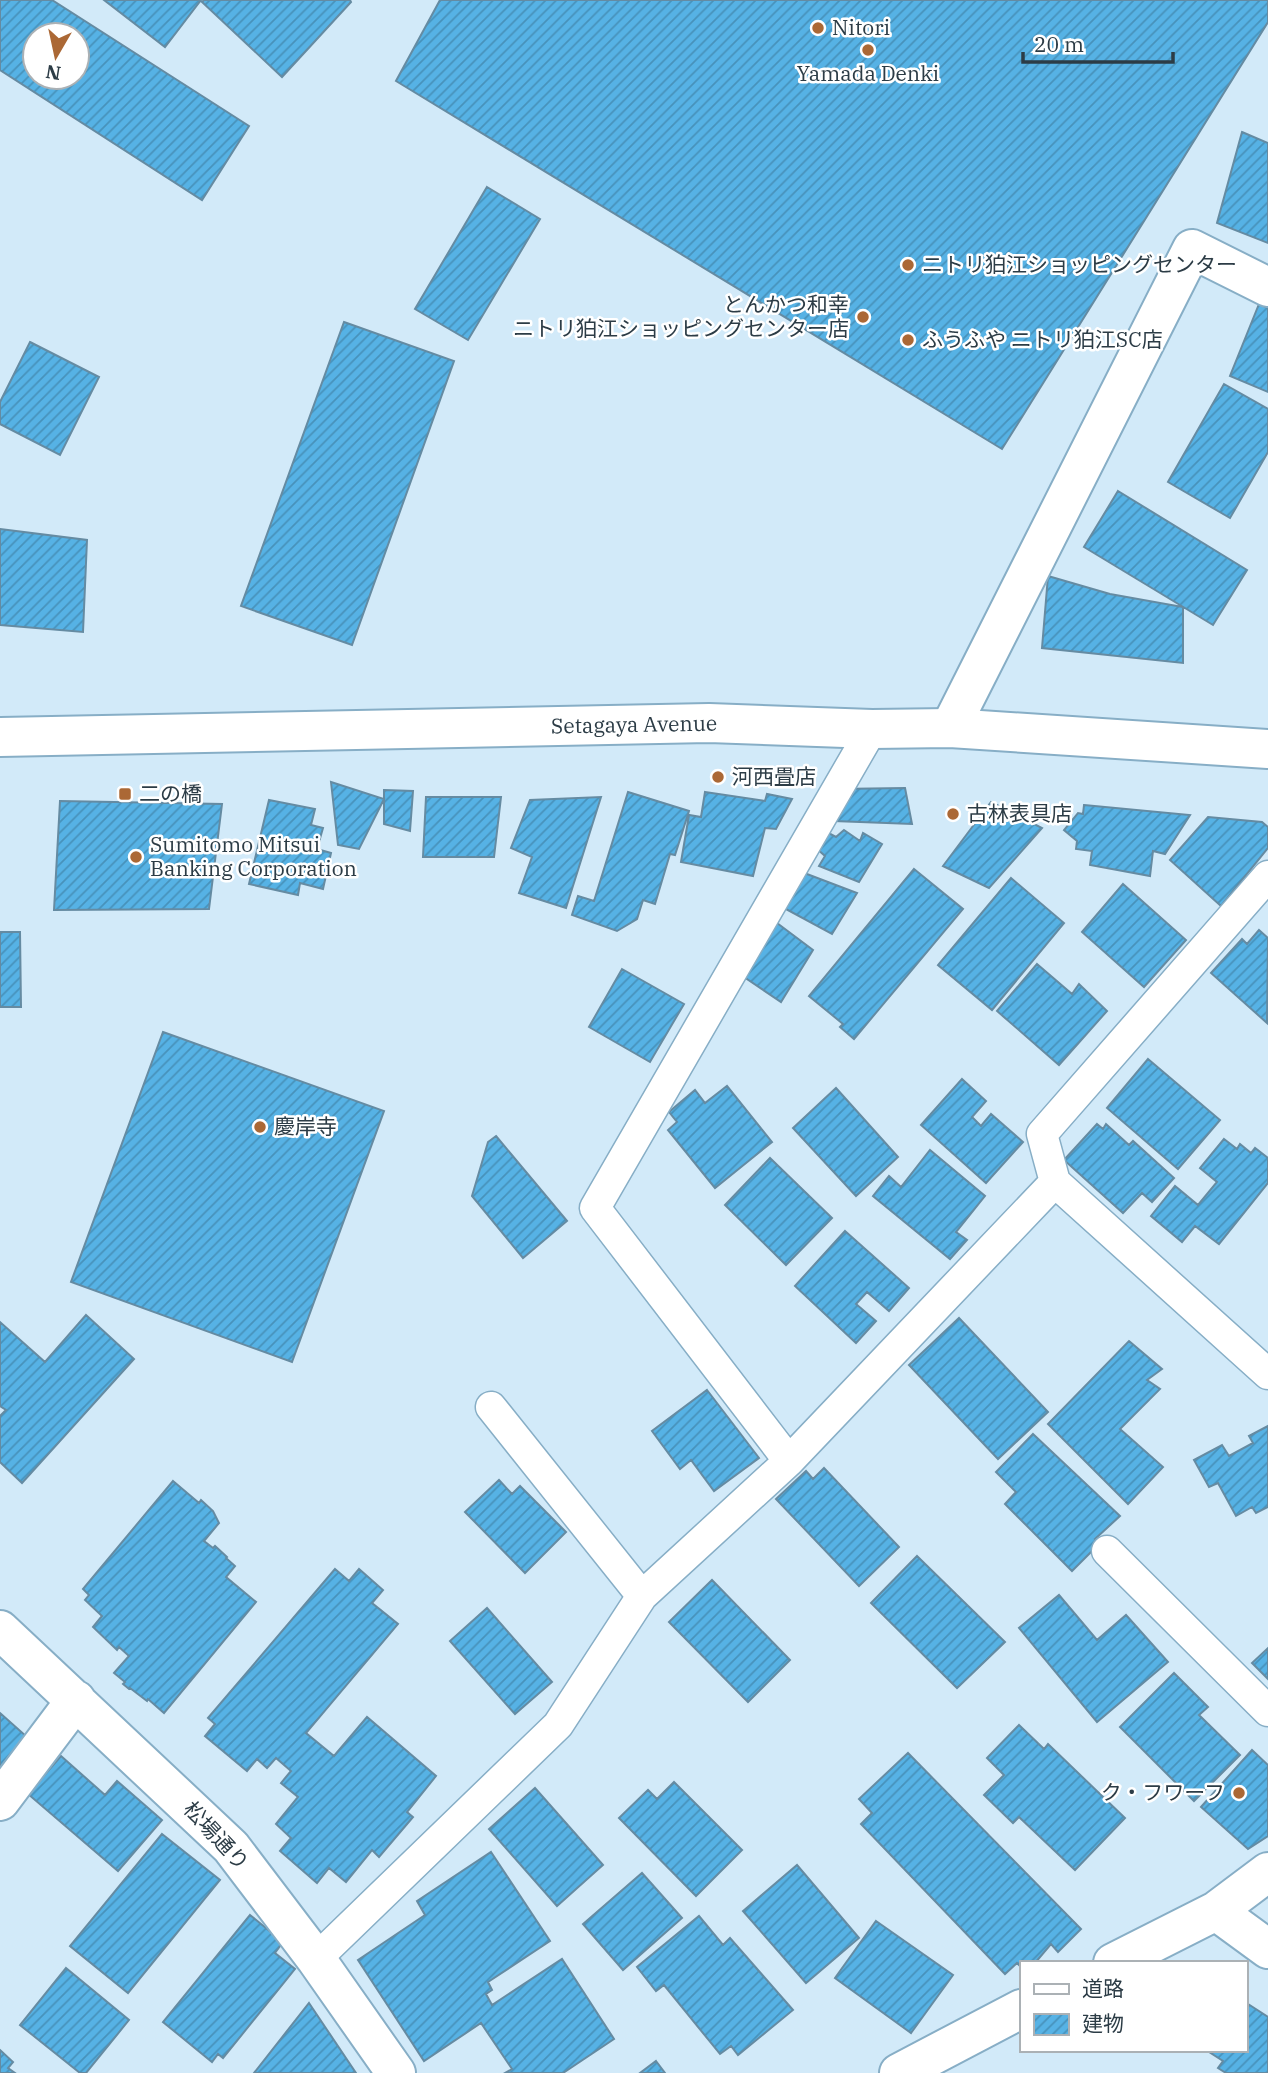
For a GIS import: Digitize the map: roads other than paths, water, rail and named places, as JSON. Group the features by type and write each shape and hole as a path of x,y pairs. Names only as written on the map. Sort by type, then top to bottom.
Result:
{"street":[{"path":"950,728 1192,249 1268,287"},
{"name":"Setagaya Avenue","path":"0,737 709,723 872,729 950,728 1268,749"},
{"name":"松場通り","path":"0,1630 231,1847 316,1959 396,2073"},
{"path":"0,1801 76,1700"},
{"path":"1117,1961 1216,1911 1268,1872"},
{"path":"1216,1911 1268,1949"},
{"path":"899,2073 1020,2010"}],"lane":[{"path":"789,1461 595,1208 872,729"},
{"path":"1268,876 1042,1134 1055,1182 1268,1374"},
{"path":"316,1959 558,1725 642,1596 789,1461 1055,1182"},
{"path":"491,1407 642,1596"},
{"path":"1107,1551 1268,1711"}],"place":[{"name":"Nitori","path":"818,28"},
{"name":"Yamada Denki","path":"868,50"},
{"name":"ニトリ狛江ショッピングセンター","path":"908,265"},
{"name":"とんかつ和幸 ニトリ狛江ショッピングセンター店","path":"863,317"},
{"name":"ふうふや ニトリ狛江SC店","path":"908,340"},
{"name":"河西畳店","path":"718,777"},
{"name":"二の橋","path":"125,794"},
{"name":"古林表具店","path":"953,814"},
{"name":"Sumitomo Mitsui Banking Corporation","path":"136,857"},
{"name":"慶岸寺","path":"260,1127"},
{"name":"ク・フワーフ","path":"1239,1793"}]}
